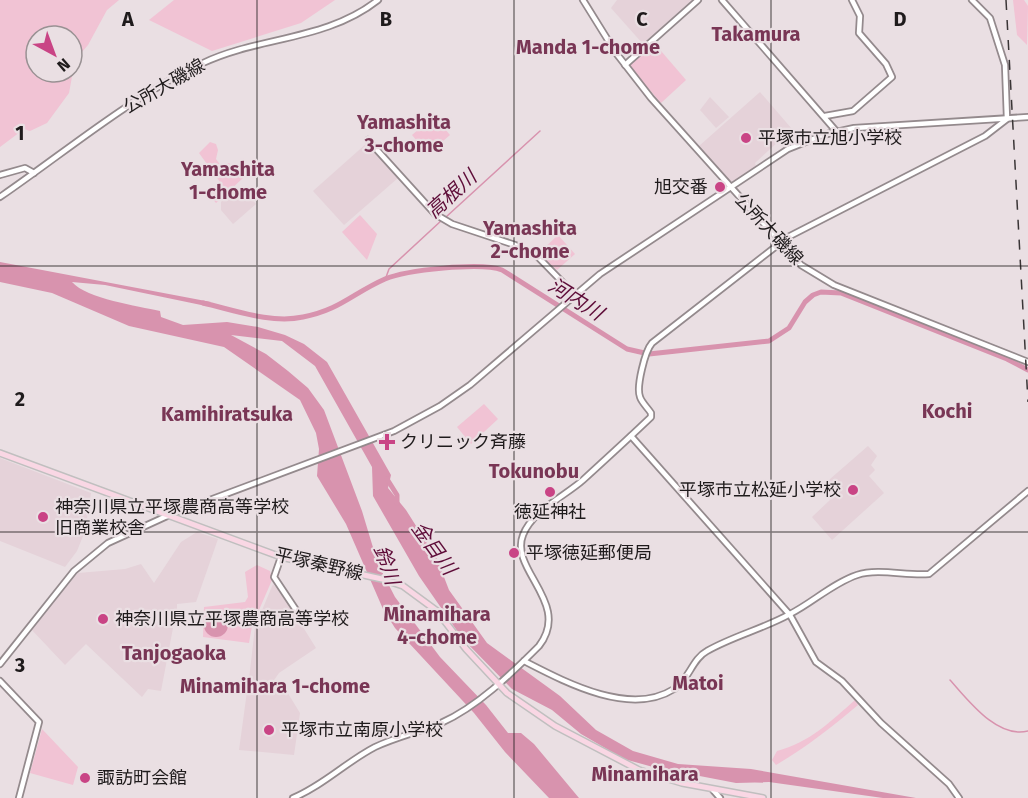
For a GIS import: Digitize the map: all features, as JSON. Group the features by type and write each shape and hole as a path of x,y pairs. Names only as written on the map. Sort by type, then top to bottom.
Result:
{"main road":[{"name":"平塚秦野線","path":"0,453 281,557 399,584 431,605 513,698 555,726 625,764 664,778 713,790 763,798"}],"street":[{"name":"公所大磯線","path":"0,196 112,115 201,64 337,25 378,0"},
{"name":"公所大磯線","path":"583,0 625,65 779,243 807,270 834,285 1028,362"},
{"path":"625,65 698,0"},
{"path":"722,0 836,130"},
{"path":"825,116 853,111 891,77 886,64 859,33 859,12 852,0"},
{"path":"972,0 990,18 1005,65 1007,119"},
{"path":"0,664 85,560 108,543 167,516 380,436 418,419 453,398 574,294 788,149 836,130 1028,117"},
{"path":"293,798 319,787 340,767 376,747 441,723 464,710 524,662 544,640 550,615 523,554 523,535 532,521 584,480 651,415 639,395 645,354 652,343 779,243 985,135 1007,119"},
{"path":"368,140 429,208 444,220 535,254 574,294"},
{"path":"0,175 25,168 34,173"},
{"path":"631,436 790,615 816,662 842,681 881,723 949,784 959,798"},
{"path":"524,662 581,690 628,698 647,698 678,686 704,652 790,615 855,576 867,573 929,574 1028,491"},
{"path":"281,557 274,578 296,610"},
{"path":"0,681 39,722 19,798"},
{"path":"713,790 720,798"}],"shaded area":[{"path":"0,0 119,0 107,10 84,50 84,24 24,24 24,84 71,84 69,93 47,123 30,131 24,129 0,147"},
{"path":"174,0 335,0 301,23 212,51 149,20"},
{"path":"617,0 692,0 643,44 611,8"},
{"path":"1013,0 1024,0 1028,6 1027,45 1017,35"},
{"path":"655,44 686,80 661,103 629,66"},
{"name":"平塚市立旭小学校","path":"760,92 792,129 755,163 756,166 733,181 729,181 699,146"},
{"path":"710,97 729,117 716,128 700,110"},
{"path":"434,116 450,135 428,154 412,135"},
{"path":"210,142 216,144 218,150 216,159 221,166 229,163 243,178 216,203 211,197 220,182 199,153"},
{"path":"367,143 398,178 344,225 313,191"},
{"path":"240,186 256,204 233,224 221,210 221,202"},
{"path":"360,215 377,234 367,260 342,232"},
{"path":"558,235 575,254 557,270 538,254"},
{"path":"0,262 211,302 206,306 105,285 72,282 79,288 101,297 160,311 161,317 183,325 227,322 258,327 285,335 304,344 327,362 391,475 388,488 406,510 437,559 449,590 487,643 560,696 596,730 633,751 678,764 751,769 916,798 883,798 769,782 736,783 653,767 624,759 581,734 552,710 512,689 462,638 419,576 373,496 372,467 315,366 282,341 231,335 266,354 288,371 308,388 324,410 362,511 378,564 395,597 440,657 486,705 508,733 521,733 534,744 579,798 549,798 395,628 383,609 346,524 317,476 319,449 316,433 300,400 224,347 129,326 52,293 0,282"},
{"path":"484,404 498,419 471,444 457,427"},
{"name":"平塚市立松延小学校","path":"868,446 877,456 871,465 875,470 869,476 884,493 832,540 812,517 830,500 822,486"},
{"name":"神奈川県立平塚農商高等学校 旧商業校舎","path":"0,458 91,493 85,531 77,551 65,567 0,541"},
{"name":"神奈川県立平塚農商高等学校","path":"197,532 218,539 196,602 177,604 177,611 170,611 166,627 173,628 161,691 148,689 142,697 86,644 65,665 31,629 78,573 125,569 141,564 154,583 181,542"},
{"path":"257,565 270,571 272,580 252,626 249,643 203,637 204,607 245,602 248,597 245,572"},
{"path":"273,584 283,595 316,648 279,673 272,683 249,679 255,627"},
{"path":"211,613 221,613 228,620 228,630 221,637 211,637 204,630 204,620"},
{"name":"平塚市立南原小学校","path":"281,682 300,713 294,755 239,750 248,684 279,688"},
{"path":"855,700 858,705 808,744 776,765 772,760 777,751 809,737"},
{"path":"42,729 78,767 73,785 30,773"}],"waterway":[{"name":"高根川","path":"446,217 540,131"},
{"name":"高根川","path":"385,280 389,269 442,220"},
{"name":"河内川","path":"203,303 253,315 291,319 327,310 374,284 395,276 444,268 492,268 502,270 627,349 649,354 769,341 789,328 805,302 813,295 821,292 841,293 1007,359 1028,370"},
{"name":"金目川","path":"387,479 397,495 397,503"},
{"path":"950,680 974,707 994,724 1016,732 1028,731"}],"railway":[{"path":"1006,0 1028,402"}],"place":[{"name":"平塚市立旭小学校","path":"746,138"},
{"name":"旭交番","path":"720,187"},
{"name":"クリニック斉藤","path":"387,442"},
{"name":"平塚市立松延小学校","path":"853,490"},
{"name":"徳延神社","path":"550,492"},
{"name":"神奈川県立平塚農商高等学校 旧商業校舎","path":"43,517"},
{"name":"平塚徳延郵便局","path":"514,553"},
{"name":"神奈川県立平塚農商高等学校","path":"103,619"},
{"name":"平塚市立南原小学校","path":"269,730"},
{"name":"諏訪町会館","path":"85,778"}],"district":[{"name":"Takamura","path":"756,34"},
{"name":"Manda 1-chome","path":"588,47"},
{"name":"Yamashita 3-chome","path":"404,134"},
{"name":"Yamashita 1-chome","path":"228,180"},
{"name":"Yamashita 2-chome","path":"530,240"},
{"name":"Kochi","path":"947,411"},
{"name":"Kamihiratsuka","path":"227,414"},
{"name":"Tokunobu","path":"534,471"},
{"name":"Minamihara 4-chome","path":"437,626"},
{"name":"Tanjogaoka","path":"174,653"},
{"name":"Matoi","path":"698,683"},
{"name":"Minamihara 1-chome","path":"275,686"},
{"name":"Minamihara","path":"645,774"}],"water label":[{"name":"鈴川","path":"387,565"}]}
